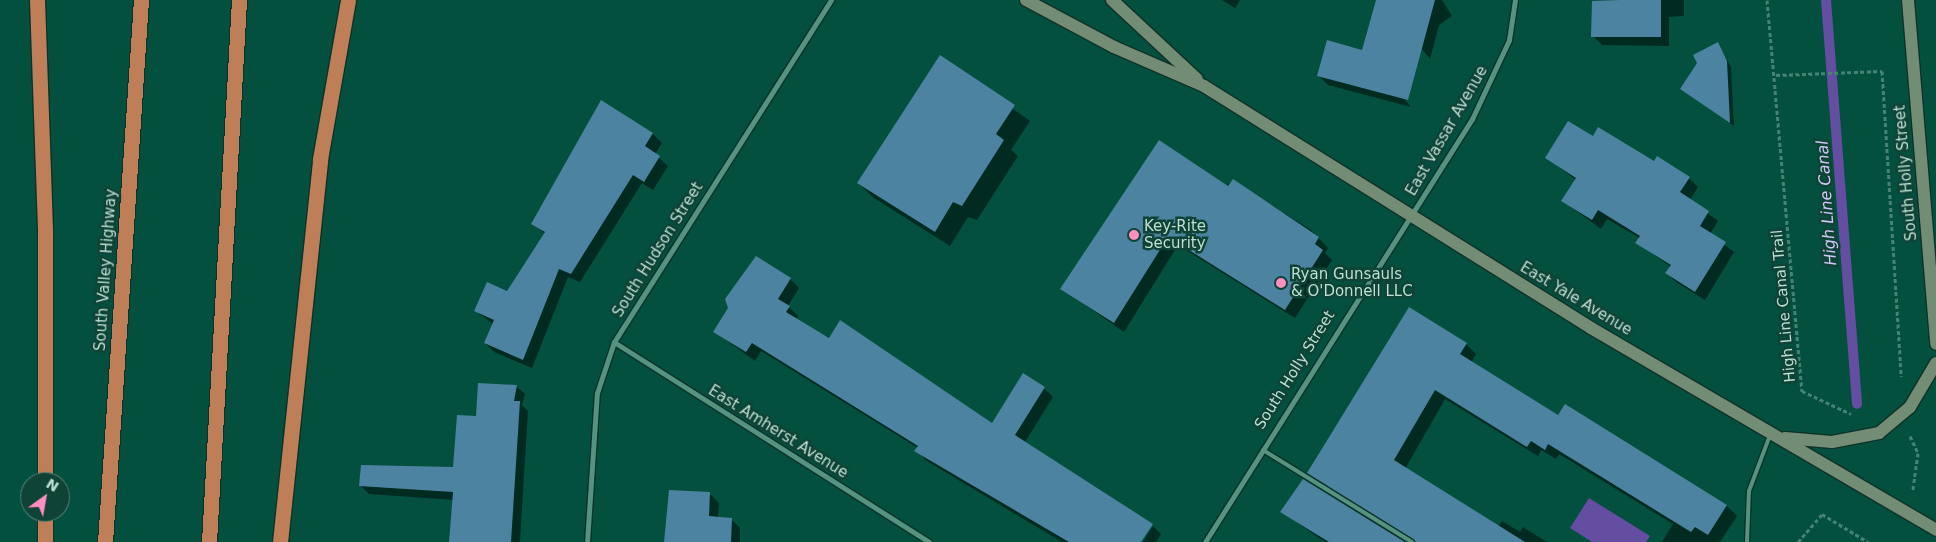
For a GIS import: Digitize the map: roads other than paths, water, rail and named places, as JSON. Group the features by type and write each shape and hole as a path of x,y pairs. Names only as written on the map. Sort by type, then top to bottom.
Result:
{"highway":[{"path":"37,0 45,233 45,472"},
{"name":"South Valley Highway","path":"105,542 141,0"},
{"path":"209,542 239,0"},
{"path":"280,542 320,159 348,0"},
{"path":"45,522 45,542"}],"main road":[{"name":"East Yale Avenue","path":"1026,0 1114,47 1204,86 1411,216 1936,530"},
{"name":"East Yale Avenue","path":"1112,0 1204,86"},
{"name":"South Holly Street","path":"1908,0 1936,344"},
{"path":"1776,435 1851,441 1879,433 1901,417 1936,362"}],"street":[{"name":"South Hudson Street","path":"587,542 597,393 614,342 831,0"},
{"name":"East Vassar Avenue","path":"1411,216 1492,82 1509,40 1516,0"},
{"name":"South Holly Street","path":"1205,542 1411,216"},
{"name":"East Amherst Avenue","path":"614,342 929,542"}],"lane":[{"path":"1747,542 1749,491 1776,435"},
{"path":"1264,450 1412,542"}],"waterway":[{"name":"High Line Canal","path":"1826,0 1857,404"}],"place":[{"name":"Key-Rite Security","path":"1134,235"},
{"name":"Ryan Gunsauls & O'Donnell LLC","path":"1281,283"}]}
